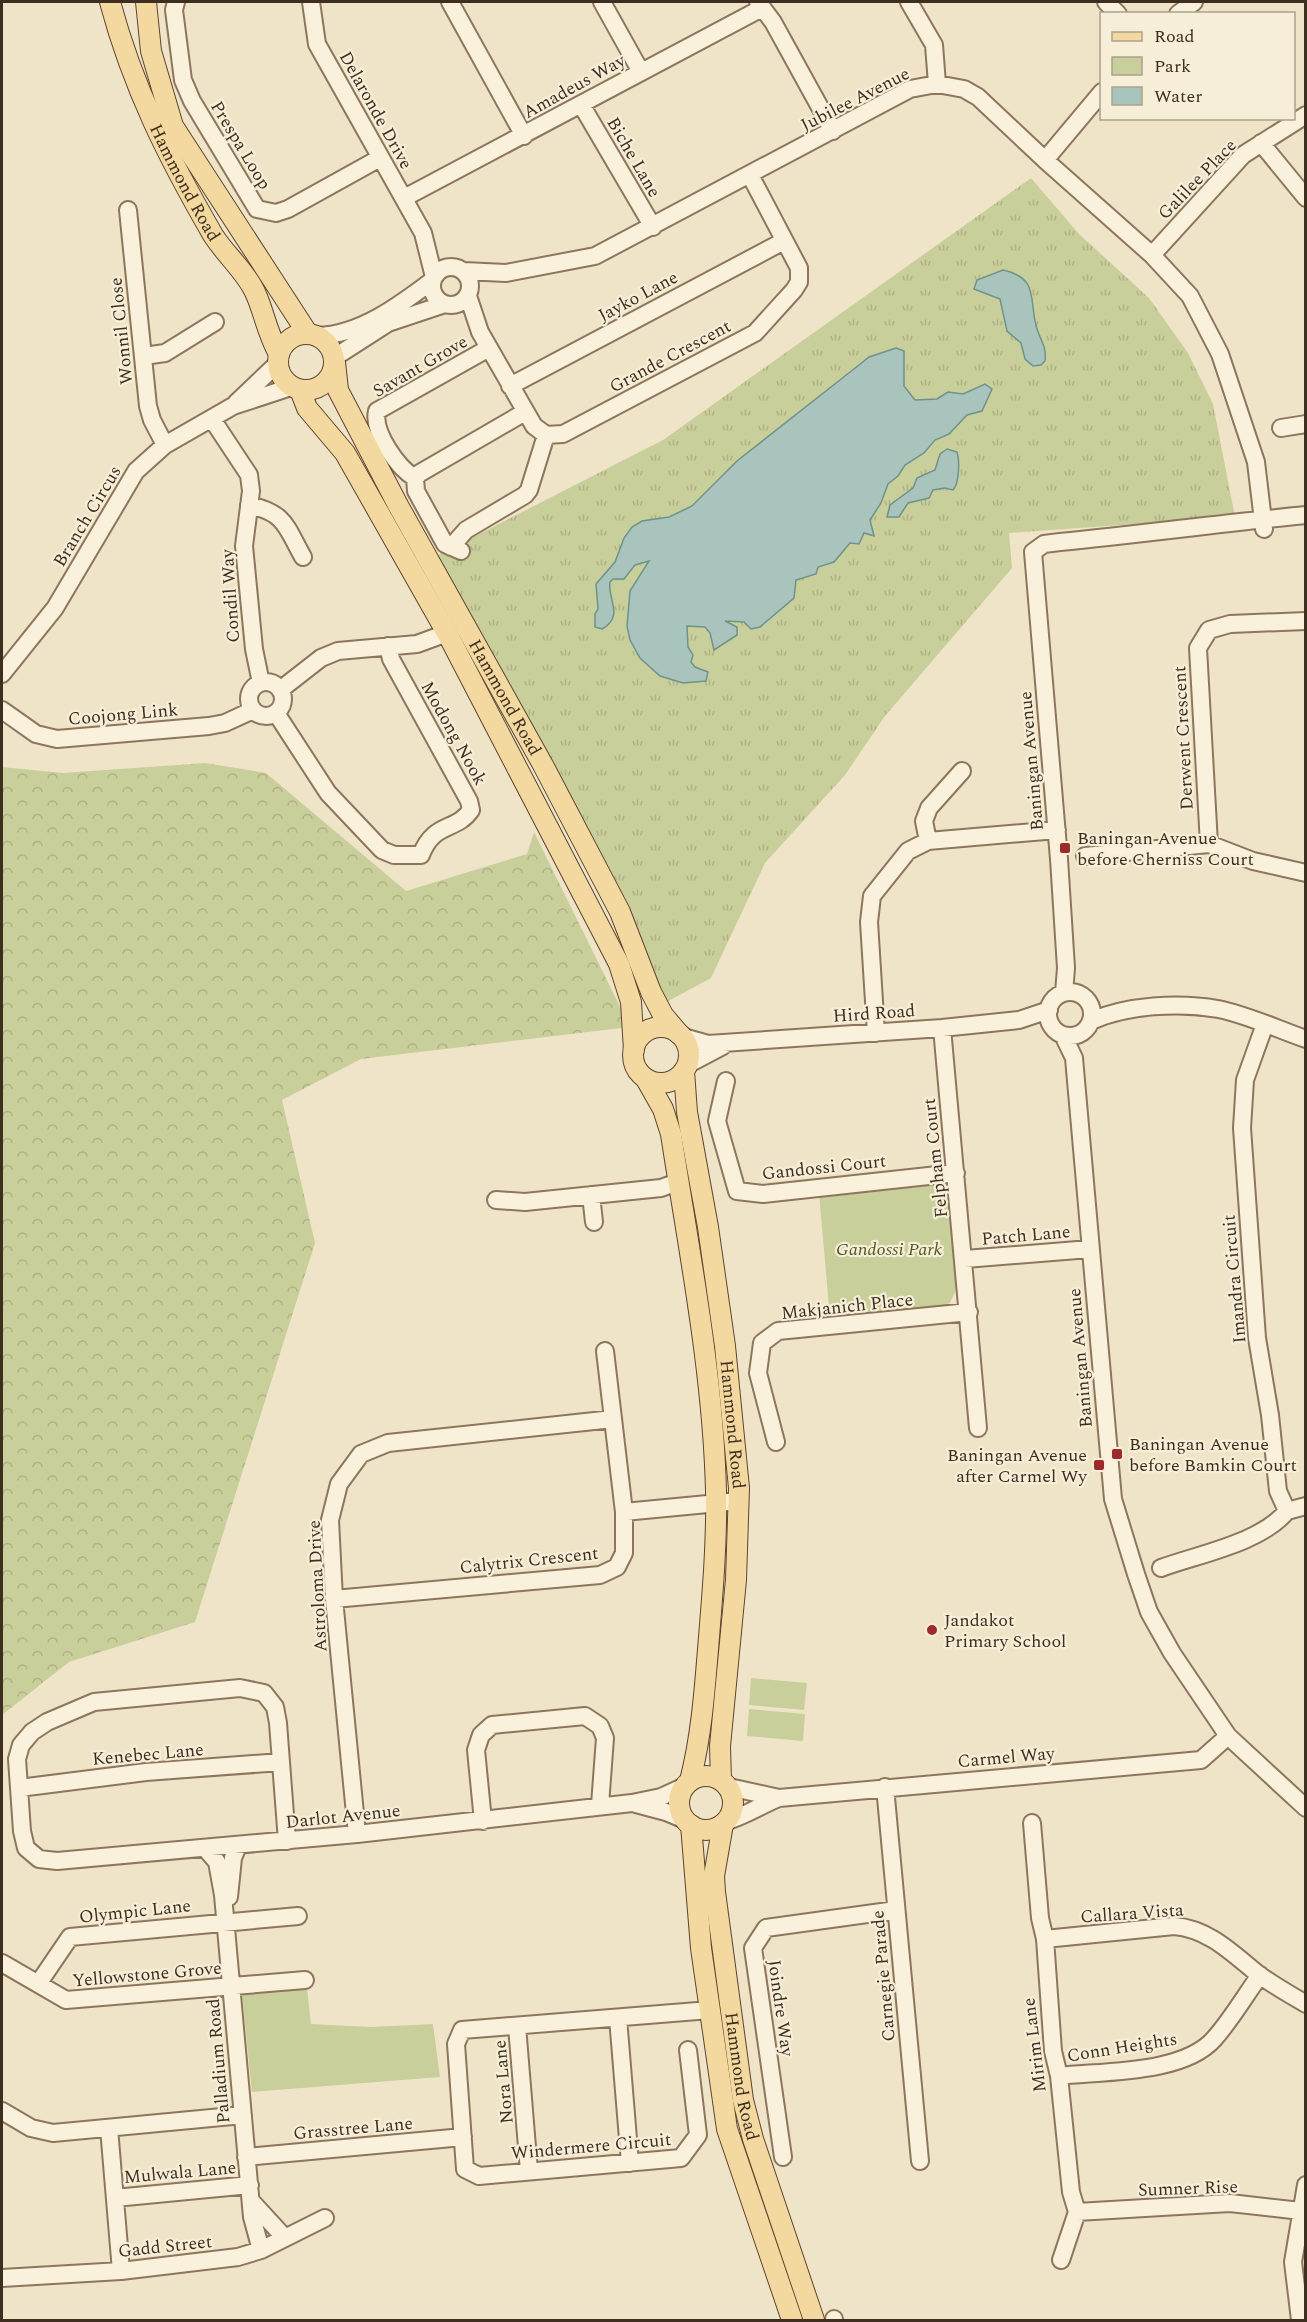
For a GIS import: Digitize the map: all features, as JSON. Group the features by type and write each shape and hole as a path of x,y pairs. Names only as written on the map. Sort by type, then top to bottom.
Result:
{"main road":[{"path":"112,10 146,8"},
{"name":"Hammond Road","path":"146,8 159,85 173,126 313,335"},
{"name":"Hammond Road","path":"112,10 124,55 154,129 215,237 254,290 278,358"},
{"path":"313,335 332,348 335,359 328,381 320,387 296,388 282,377 278,358 290,339 313,335"},
{"name":"Hammond Road","path":"335,359 338,390 399,507 543,765 620,912 651,992 663,1015 681,1035"},
{"name":"Hammond Road","path":"296,388 307,408 345,453 447,633 619,964 631,1002 634,1050"},
{"path":"661,1027 681,1035 689,1050 685,1068 670,1081 654,1082 646,1079 636,1066 634,1050 643,1033 661,1027"},
{"name":"Hammond Road","path":"685,1068 687,1112 708,1227 736,1439 739,1501 735,1580 720,1746 725,1783"},
{"name":"Hammond Road","path":"646,1079 666,1118 678,1182 698,1306 710,1414 716,1503 715,1556 705,1692 698,1750 688,1784"},
{"path":"705,1776 725,1783 734,1805 725,1823 707,1830 688,1823 679,1799 688,1784 705,1776"},
{"name":"Hammond Road","path":"688,1823 701,1948 727,2129 792,2320"},
{"name":"Hammond Road","path":"725,1823 714,1876 715,1892 743,2100 753,2139 828,2320"}],"street":[{"name":"Prespa Loop","path":"177,2 174,10 183,80 192,101 256,209 276,213 288,209 380,158"},
{"name":"Delaronde Drive","path":"311,2 317,44 380,158 423,232 442,257 460,269"},
{"path":"450,2 524,136"},
{"path":"602,2 641,72"},
{"path":"909,2 934,45 937,84"},
{"path":"1181,12 1194,2"},
{"path":"760,5 773,22 833,131"},
{"name":"Amadeus Way","path":"404,198 582,105 760,5"},
{"name":"Jubilee Avenue","path":"460,269 506,273 595,256 910,89 937,84 964,89 978,97 1152,255 1191,296 1220,354 1256,462 1258,524"},
{"path":"1045,160 1100,93"},
{"name":"Biche Lane","path":"582,105 653,227"},
{"name":"Galilee Place","path":"1152,255 1243,155 1305,115"},
{"path":"1261,143 1305,198"},
{"name":"Grande Crescent","path":"546,435 564,434 755,333 799,282 799,268 750,175"},
{"name":"Wonnil Close","path":"128,210 150,413 165,445"},
{"name":"Delaronde Drive","path":"423,232 434,278"},
{"name":"Jayko Lane","path":"510,386 784,241"},
{"path":"313,335 333,335 362,325 405,301 442,269 460,269 471,282 469,295 480,332 525,412 536,429 546,435 530,490 466,530 456,549 445,543 416,491 415,478 420,472 525,412"},
{"name":"Jubilee Avenue","path":"469,295 506,273"},
{"path":"434,278 433,293 480,332"},
{"path":"335,359 388,323 461,303 469,295"},
{"path":"144,356 165,353 215,322"},
{"name":"Savant Grove","path":"415,478 395,461 375,424 376,411 489,348"},
{"name":"Branch Circus","path":"234,406 278,358"},
{"name":"Branch Circus","path":"2,674 55,608 136,471 165,445 234,406 296,388"},
{"name":"Condil Way","path":"212,419 249,475 251,490 244,546 254,648 261,683"},
{"path":"1281,428 1305,424"},
{"path":"249,505 270,509 280,516 303,557"},
{"path":"1258,524 1305,515"},
{"path":"1258,524 1305,525"},
{"name":"Baningan Avenue","path":"1074,1058 1093,1014 1076,996 1066,968 1057,830 1033,552 1044,544 1052,543 1258,524"},
{"name":"Derwent Crescent","path":"1209,844 1198,648 1209,630 1230,624 1305,621"},
{"path":"280,690 321,658 338,651 417,644 447,633"},
{"name":"Modong Nook","path":"276,712 328,793 382,850 394,855 421,855 426,842 435,831 466,817 471,810 469,801 391,659 388,646"},
{"path":"261,683 271,683 280,690 282,704 276,712 261,715 253,710 250,694 261,683"},
{"name":"Coojong Link","path":"2,710 36,734 57,739 209,726 225,723 253,710"},
{"path":"928,841 924,821 930,807 962,771"},
{"path":"876,1033 869,922 872,896 908,851 928,841 1057,830"},
{"path":"1085,856 1209,844 1253,861 1305,873"},
{"path":"1054,1023 1052,1002 1076,996 1113,1012"},
{"name":"Hird Road","path":"681,1035 698,1043 732,1042 942,1028 1019,1020 1087,1027 1113,1012 1149,1007 1218,1009 1305,1039"},
{"name":"Baningan Avenue","path":"1054,1023 1074,1058 1113,1498 1149,1612 1172,1653 1228,1736 1305,1808"},
{"name":"Imandra Circuit","path":"1264,1024 1245,1080 1242,1128 1257,1338 1270,1414 1278,1491 1287,1511"},
{"name":"Felpham Court","path":"942,1028 965,1259 978,1428"},
{"name":"Hird Road","path":"685,1068 709,1051 732,1042"},
{"name":"Gandossi Court","path":"726,1081 717,1121 737,1191 763,1194 956,1173"},
{"path":"496,1200 525,1202 662,1188 678,1182"},
{"path":"591,1195 594,1222"},
{"name":"Patch Lane","path":"965,1259 1090,1249"},
{"name":"Makjanich Place","path":"776,1442 758,1373 762,1343 778,1331 969,1312"},
{"name":"Calytrix Crescent","path":"334,1599 600,1575 617,1568 624,1553 624,1512 605,1351"},
{"name":"Astroloma Drive","path":"357,1834 334,1599 330,1520 339,1484 361,1454 388,1443 613,1419"},
{"path":"624,1512 739,1501"},
{"path":"1161,1568 1225,1546 1276,1525 1287,1511 1305,1506"},
{"path":"19,1788 17,1758 21,1745 32,1732 47,1722 94,1702 240,1688 264,1693 275,1707 287,1841"},
{"path":"483,1821 476,1750 481,1735 492,1725 585,1716 600,1726 605,1738 600,1805"},
{"name":"Carmel Way","path":"725,1823 746,1816 757,1807 779,1798 1200,1760 1228,1736"},
{"name":"Kenebec Lane","path":"19,1788 146,1772 281,1762"},
{"name":"Carmel Way","path":"725,1783 779,1798"},
{"name":"Darlot Avenue","path":"19,1788 22,1831 26,1848 39,1859 57,1861 357,1834 632,1803 661,1797 688,1784"},
{"name":"Carnegie Parade","path":"885,1787 920,2161"},
{"name":"Darlot Avenue","path":"632,1803 666,1812 688,1823"},
{"name":"Mirim Lane","path":"1032,1823 1040,1918 1045,1939 1053,2051 1059,2076 1071,2192 1077,2212"},
{"name":"Palladium Road","path":"224,1919 230,1894 233,1858 238,1846"},
{"name":"Palladium Road","path":"206,1848 217,1862 252,2217 261,2250"},
{"name":"Joindre Way","path":"783,2157 753,1948 766,1928 896,1910"},
{"name":"Olympic Lane","path":"38,1984 70,1938 224,1919 298,1916"},
{"name":"Callara Vista","path":"1045,1939 1174,1926 1191,1927 1212,1937 1260,1975 1305,2004"},
{"name":"Yellowstone Grove","path":"2,1963 66,2000 305,1980"},
{"name":"Conn Heights","path":"1059,2076 1178,2062 1197,2053 1213,2041 1260,1975"},
{"path":"463,2137 456,2044 462,2030 710,2010"},
{"path":"618,2018 630,2163"},
{"name":"Nora Lane","path":"518,2026 529,2171"},
{"name":"Windermere Circuit","path":"463,2137 465,2169 479,2176 681,2158 698,2135 688,2050"},
{"path":"2,2111 31,2128 53,2133 243,2115"},
{"path":"109,2128 121,2271"},
{"name":"Grasstree Lane","path":"246,2157 463,2137"},
{"name":"Mulwala Lane","path":"115,2198 250,2185"},
{"path":"1300,2320 1293,2262 1305,2185"},
{"path":"252,2202 285,2238"},
{"name":"Sumner Rise","path":"1077,2212 1230,2203 1301,2211"},
{"path":"1061,2260 1077,2212"},
{"name":"Gadd Street","path":"2,2278 121,2271 204,2263 261,2250 325,2218"}],"green space":[{"path":"1031,178 1079,234 1149,298 1188,353 1213,404 1235,517 1009,533 1012,568 885,716 845,775 765,863 711,978 661,1005 436,556 663,440"},
{"path":"205,763 266,773 406,891 527,854 534,832 630,1027 361,1059 282,1100 315,1243 195,1622 69,1662 2,1715 2,767 63,773"},
{"name":"Gandossi Park","path":"931,1182 947,1195 957,1287 950,1303 939,1307 830,1318 819,1193"},
{"path":"751,1678 807,1683 804,1710 749,1705"},
{"path":"749,1709 805,1714 803,1741 747,1736"},
{"path":"307,1988 311,2024 371,2027 433,2024 440,2077 252,2092 242,1994"}],"water":[{"path":"1003,270 1022,278 1030,291 1036,325 1045,351 1045,361 1041,365 1033,366 1025,359 1021,343 1007,331 1000,299 974,289 977,280"},
{"path":"896,348 904,351 904,386 915,400 937,399 948,392 963,394 985,384 992,389 982,411 967,415 949,434 935,440 924,453 905,465 898,476 888,484 881,503 870,520 874,536 864,533 859,544 850,543 834,562 818,567 816,574 796,580 794,598 760,627 751,629 744,622 725,621 737,627 737,635 714,650 710,633 705,627 687,626 688,647 693,655 691,662 695,667 708,672 706,681 683,683 660,676 640,658 630,640 627,626 630,591 649,561 635,565 624,579 613,579 610,582 614,607 613,619 602,629 595,627 595,614 598,609 596,584 615,562 624,538 632,527 642,521 669,517 692,506 737,461 869,357"},
{"path":"947,449 957,452 958,456 958,478 953,490 945,488 933,490 929,498 908,503 899,517 887,517 890,505 913,488 917,478 935,470 940,454"}],"place":[{"name":"Baningan Avenue before Cherniss Court","path":"1065,848"},
{"name":"Baningan Avenue before Bamkin Court","path":"1117,1454"},
{"name":"Baningan Avenue after Carmel Wy","path":"1099,1465"},
{"name":"Jandakot Primary School","path":"932,1630"}]}
